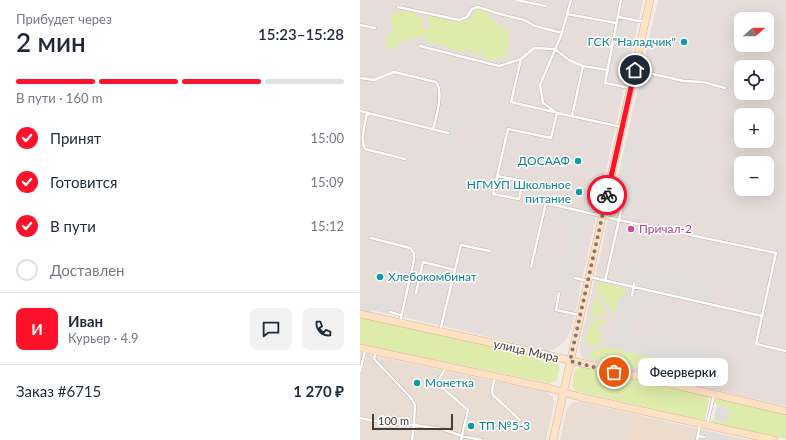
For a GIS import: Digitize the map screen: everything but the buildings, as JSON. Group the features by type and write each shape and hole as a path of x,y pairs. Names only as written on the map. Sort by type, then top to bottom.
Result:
{"main road":[{"path":"553,440 650,0"},
{"name":"улица Мира","path":"360,314 786,411"},
{"path":"363,348 495,376 774,440"}],"lane":[{"path":"516,0 546,6"},
{"path":"557,113 543,103 540,85 562,33 571,0"},
{"path":"621,0 605,83 631,88"},
{"path":"398,8 459,20 467,16 472,9 478,7 524,20 535,26 562,33"},
{"path":"567,14 616,23"},
{"path":"618,17 645,22"},
{"path":"360,25 375,28"},
{"path":"420,46 499,66 521,59 534,48 555,49 569,60 583,66 608,70"},
{"path":"521,59 511,102 622,128"},
{"path":"572,116 583,66"},
{"path":"635,70 684,81 703,82 725,88"},
{"path":"360,78 374,80 394,72 436,82 438,85 439,108 433,130"},
{"path":"360,112 448,133"},
{"path":"367,113 361,140 365,149 405,159"},
{"path":"497,176 523,182 520,199 493,194 497,176 508,129 551,138 557,113"},
{"path":"531,267 546,203 776,253 756,344 786,351"},
{"path":"606,281 622,206"},
{"path":"371,238 410,248 414,253 414,260 400,323"},
{"path":"440,332 461,245 490,251"},
{"path":"416,293 423,262 454,270"},
{"path":"575,278 606,281 762,316"},
{"path":"632,296 634,284"},
{"path":"559,293 556,310 581,315"},
{"path":"390,312 402,315"},
{"path":"360,372 363,348"},
{"path":"376,351 374,358 412,398 415,405 412,440"},
{"path":"687,388 693,364"},
{"path":"446,366 438,381 439,385 468,410 461,440"},
{"path":"495,376 492,391 493,395 520,420"},
{"path":"697,440 714,394"},
{"path":"360,418 380,422 442,429 462,436 481,440"},
{"path":"698,436 704,437"}],"shaded area":[{"path":"360,0 643,0 571,332 563,343 555,349 548,351 360,307"},
{"path":"658,0 786,0 786,406 590,361 584,359 580,354 579,348"},
{"path":"774,13 786,15 786,30 774,27"},
{"path":"640,91 649,93 646,105 638,103"},
{"path":"452,114 461,116 452,155 444,153"},
{"path":"628,139 639,142 631,183 641,185 636,209 614,204"},
{"path":"559,209 588,216 572,291 556,288 562,264 568,254 566,244 569,230 555,227"},
{"path":"627,260 645,264 644,272 667,277 668,273 713,283 710,300 622,281"},
{"path":"626,295 656,302 655,309 639,306 634,316 631,330 713,349 709,369 700,368 699,365 684,364 608,347 619,298"},
{"path":"360,299 390,306 389,314 372,310 371,314 360,311"},
{"path":"360,353 547,392 553,397 554,403 546,440 360,440"},
{"path":"576,402 749,440 560,440 567,409 572,403"},
{"path":"717,405 730,408 727,422 714,419"},
{"path":"632,419 690,432 688,440 627,440"},
{"path":"705,431 742,440 703,440"}],"green space":[{"path":"478,8 487,14 490,13 491,15 489,17 498,24 500,28 508,29 509,40 505,58 486,59 484,58 483,54 475,55 470,53 475,52 471,49 459,53 444,46 428,43 425,36 412,38 408,42 401,41 400,44 397,43 396,48 393,50 385,44 388,34 393,33 390,20 393,13 396,11 404,13 411,11 416,13 423,21 421,27 423,28 432,27 428,21 428,17 431,16 458,22 469,19 475,15 473,12"},
{"path":"598,282 625,289 626,295 619,298 616,312 612,311 596,291"},
{"path":"595,296 607,313 590,319"},
{"path":"360,317 555,361 559,367 557,381 549,383 360,344"},
{"path":"606,317 604,325 597,328 602,335 600,344 593,346 585,343 589,324"},
{"path":"604,346 684,364 689,363 685,380 590,358 591,351"},
{"path":"581,367 707,396 709,400 705,419 703,420 576,391 572,384 573,379 575,370"},
{"path":"718,397 786,413 786,439 713,423 711,420 714,419 727,422 730,408 717,405 714,402"}],"way so far":[{"path":"607,195 570,361 614,372"}],"place":[{"name":"ГСК \"Наладчик\"","path":"684,42"},
{"name":"ДОСААФ","path":"578,161"},
{"name":"НГМУП Школьное питание","path":"579,192"},
{"name":"Причал-2","path":"631,229"},
{"name":"Хлебокомбинат","path":"380,277"},
{"name":"Феерверки","path":"614,372"},
{"name":"Монетка","path":"417,383"},
{"name":"ТП №5-3","path":"471,426"}],"route":[{"path":"607,195 635,70"}]}
